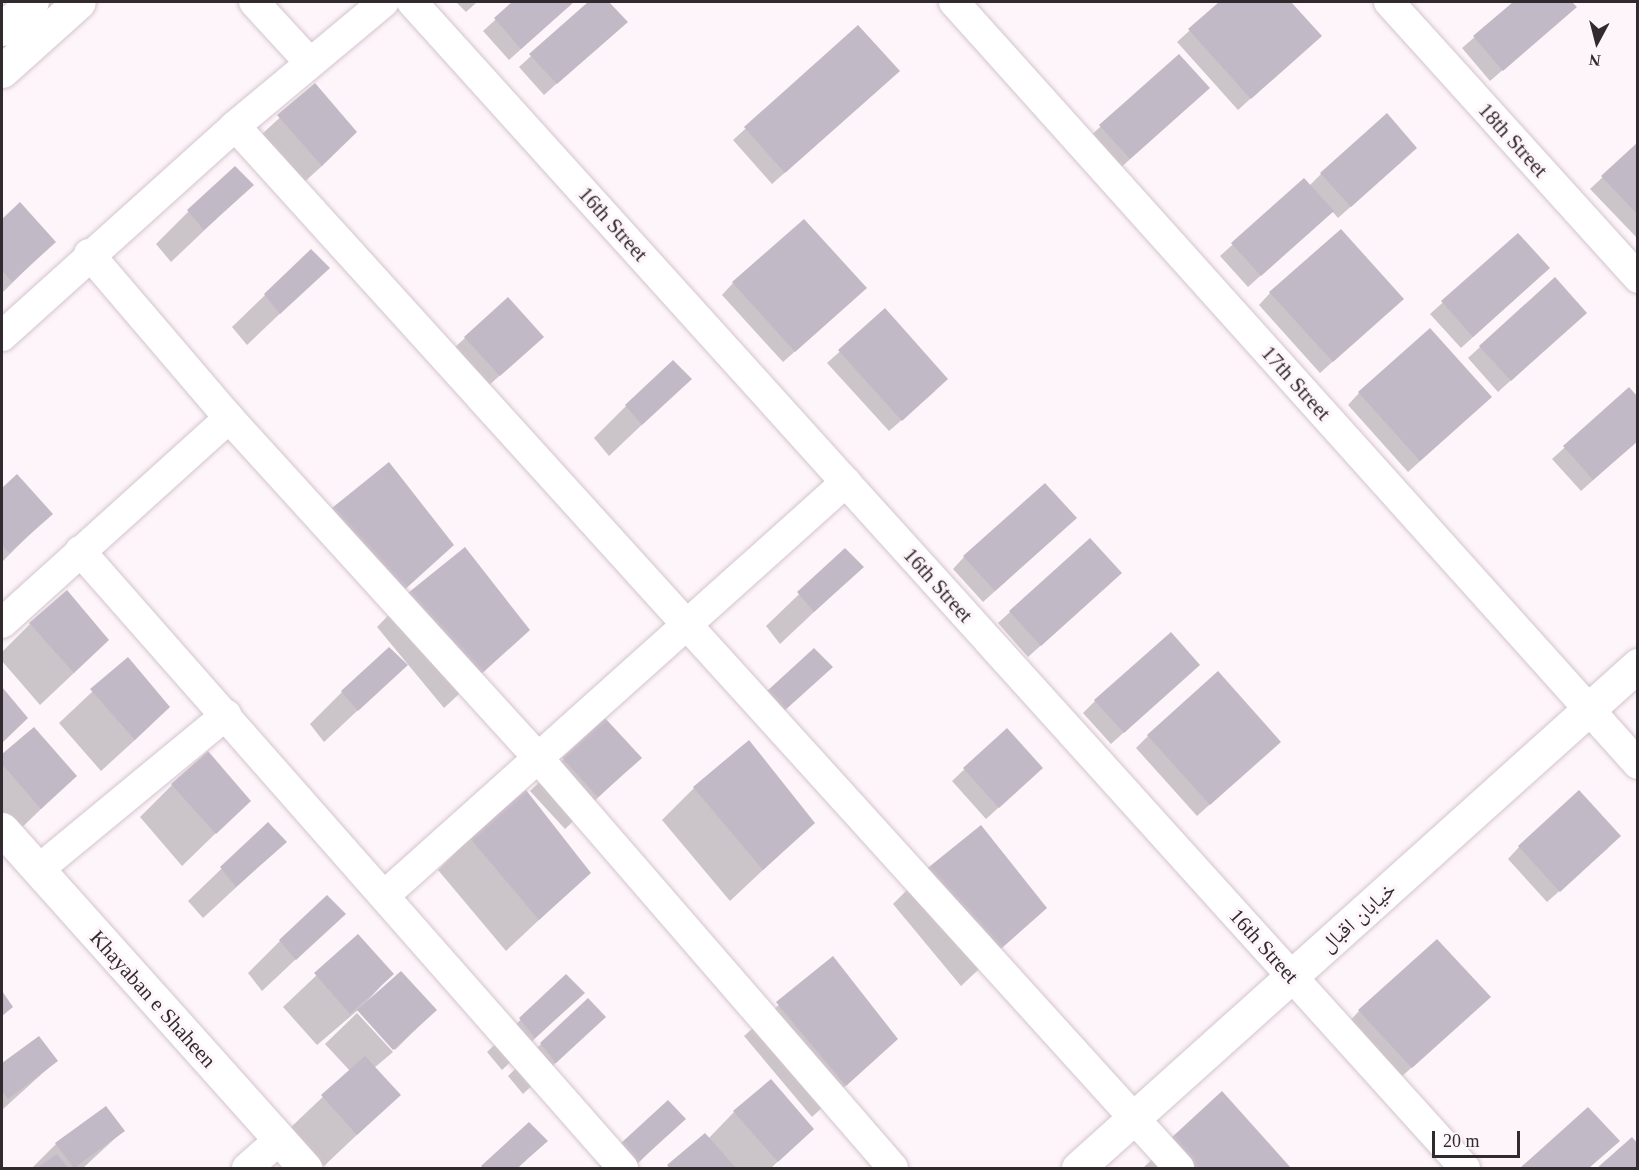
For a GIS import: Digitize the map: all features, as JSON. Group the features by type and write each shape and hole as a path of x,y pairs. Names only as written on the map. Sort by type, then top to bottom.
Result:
{"street":[{"path":"2,28 32,2"},
{"path":"2,71 79,2"},
{"path":"254,2 310,63"},
{"path":"2,336 89,254 235,126 384,2"},
{"name":"16th Street","path":"412,2 1464,1168"},
{"name":"17th Street","path":"954,2 1638,764"},
{"name":"18th Street","path":"1389,2 1638,278"},
{"path":"235,126 688,623 1179,1168"},
{"path":"89,254 228,418 538,758 892,1168"},
{"path":"2,623 228,418"},
{"path":"385,895 846,482"},
{"path":"80,550 623,1168"},
{"name":"خیابان اقبال","path":"1078,1168 1135,1120 1638,664"},
{"path":"39,870 226,715"},
{"name":"Khayaban e Shaheen","path":"2,829 305,1168"},
{"path":"247,1168 279,1140"}],"building":[{"path":"512,2 574,2 521,49 494,18"},
{"path":"588,2 609,2 628,22 557,84 529,54"},
{"path":"1219,2 1291,2 1322,36 1251,99 1188,29"},
{"path":"1513,2 1572,2 1577,7 1503,71 1473,36"},
{"path":"858,25 900,71 785,173 744,127"},
{"path":"1179,54 1210,88 1130,159 1099,125"},
{"path":"315,83 357,132 322,166 277,115"},
{"path":"1387,113 1417,148 1351,207 1320,173"},
{"path":"1638,142 1638,215 1601,176"},
{"path":"235,166 254,185 204,230 187,210"},
{"path":"1304,178 1334,211 1261,276 1231,243"},
{"path":"20,202 56,242 12,282 2,270 2,219"},
{"path":"804,219 867,288 795,352 732,282"},
{"path":"1341,229 1404,299 1333,362 1269,292"},
{"path":"1518,233 1550,268 1473,337 1441,301"},
{"path":"311,249 330,268 280,314 264,294"},
{"path":"1555,277 1587,313 1511,381 1479,346"},
{"path":"508,297 544,337 500,376 464,337"},
{"path":"885,308 948,379 902,421 838,350"},
{"path":"1430,328 1492,397 1420,461 1358,392"},
{"path":"673,360 692,379 642,425 625,405"},
{"path":"1629,387 1638,397 1638,441 1593,480 1563,446"},
{"path":"389,462 454,545 402,592 332,508"},
{"path":"17,474 53,514 9,553 2,545 2,488"},
{"path":"1045,483 1077,518 995,591 963,556"},
{"path":"1090,538 1122,573 1041,646 1009,611"},
{"path":"465,547 530,630 478,677 408,593"},
{"path":"845,548 864,567 814,612 797,592"},
{"path":"67,590 109,640 74,673 29,623"},
{"path":"1171,632 1200,665 1124,733 1094,700"},
{"path":"389,647 408,665 358,711 341,691"},
{"path":"814,648 833,667 783,712 766,692"},
{"path":"128,657 170,707 135,740 90,689"},
{"path":"1218,671 1281,742 1210,805 1147,735"},
{"path":"2,687 28,718 2,743"},
{"path":"605,718 642,758 598,797 562,758"},
{"path":"34,727 77,776 41,809 2,764 2,754"},
{"path":"1007,728 1043,768 999,808 963,768"},
{"path":"749,740 815,823 763,870 693,787"},
{"path":"208,751 251,801 216,834 171,784"},
{"path":"526,790 591,873 539,920 469,837"},
{"path":"1579,790 1621,836 1560,892 1518,846"},
{"path":"268,822 287,842 236,887 220,867"},
{"path":"981,825 1047,908 995,954 924,871"},
{"path":"327,895 346,914 296,960 279,940"},
{"path":"358,934 394,974 350,1014 314,973"},
{"path":"1437,939 1491,997 1412,1068 1358,1010"},
{"path":"833,956 898,1039 846,1086 776,1002"},
{"path":"401,971 437,1010 393,1050 357,1010"},
{"path":"566,974 585,993 535,1038 519,1018"},
{"path":"2,991 13,1007 2,1016"},
{"path":"588,998 606,1017 556,1063 540,1043"},
{"path":"39,1036 58,1061 8,1099 2,1091 2,1063"},
{"path":"365,1056 401,1095 357,1135 321,1095"},
{"path":"771,1079 814,1129 778,1162 733,1111"},
{"path":"1222,1091 1291,1168 1197,1168 1170,1139"},
{"path":"668,1100 686,1119 636,1164 620,1144"},
{"path":"106,1106 125,1131 74,1168 55,1143"},
{"path":"1588,1107 1620,1141 1589,1168 1520,1168"},
{"path":"529,1122 548,1141 517,1168 483,1168 481,1166"},
{"path":"705,1133 736,1168 670,1168 667,1165"},
{"path":"1632,1137 1638,1144 1638,1168 1597,1168"},
{"path":"57,1154 68,1168 37,1168"}]}
